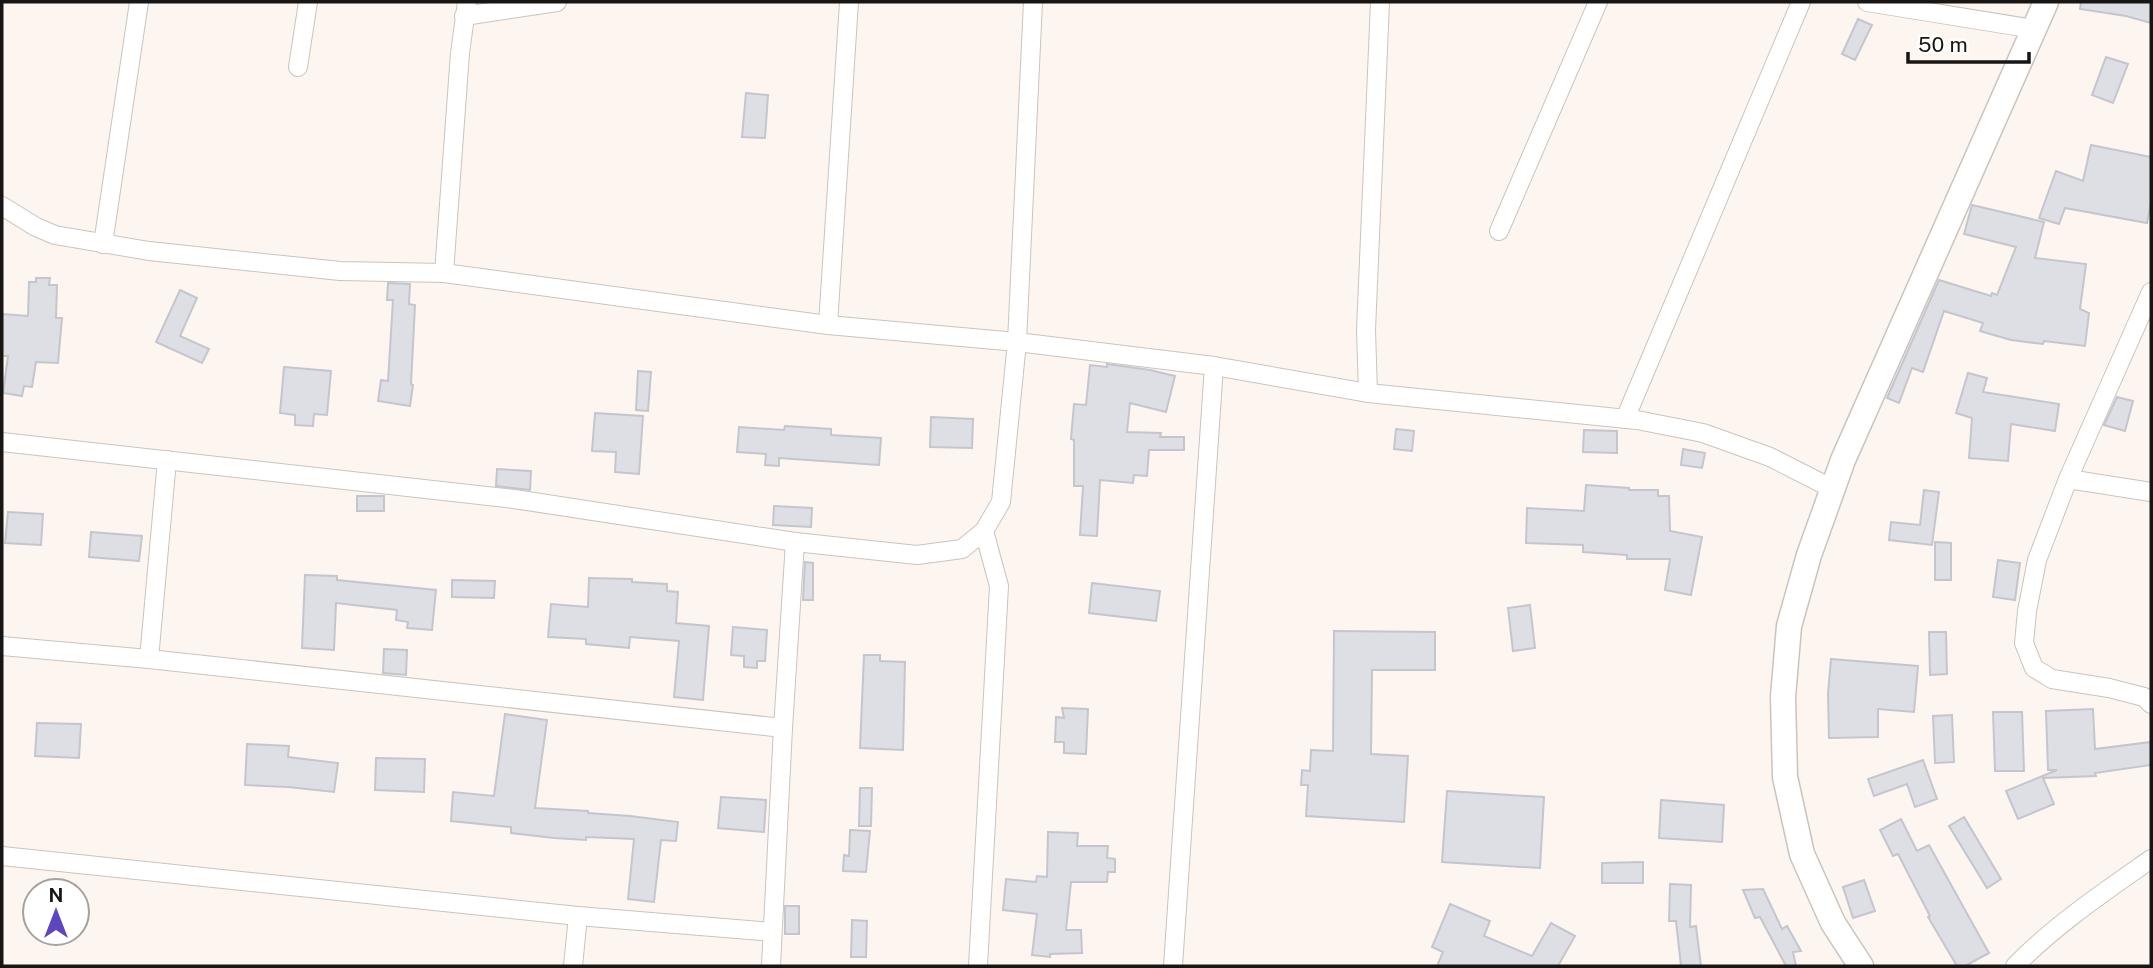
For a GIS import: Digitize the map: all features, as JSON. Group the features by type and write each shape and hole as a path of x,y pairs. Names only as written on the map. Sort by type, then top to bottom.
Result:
{"street":[{"path":"103,244 139,2"},
{"path":"298,67 308,2"},
{"path":"444,273 465,9 557,2"},
{"path":"828,325 849,2"},
{"path":"2,442 514,499 795,542 917,555 962,550 984,531 1001,502 1017,342 1033,2"},
{"path":"1368,393 1366,330 1380,2"},
{"path":"1499,231 1598,2"},
{"path":"1625,419 1801,2"},
{"path":"1867,2 2034,30"},
{"path":"1861,966 1833,923 1802,855 1785,777 1783,697 1789,626 1809,555 1843,460 2046,2"},
{"path":"2,206 36,228 55,235 149,251 340,271 444,273 828,325 1017,342 1214,366 1368,393 1625,419 1703,433 1770,457 1833,489"},
{"path":"2151,292 2068,479 2037,560 2026,611 2024,643 2034,668 2052,680 2144,696 2151,704"},
{"path":"1173,966 1214,366"},
{"path":"149,659 167,460"},
{"path":"2068,479 2151,492"},
{"path":"978,966 999,586 984,531"},
{"path":"771,966 795,542"},
{"path":"2,646 149,659 783,728"},
{"path":"2,856 578,916 772,932"},
{"path":"2015,966 2093,900 2151,859"},
{"path":"573,966 578,916"}],"building":[{"path":"2081,2 2151,2 2151,23 2080,9"},
{"path":"1858,19 1872,25 1855,60 1842,54"},
{"path":"2106,57 2128,64 2113,103 2092,95"},
{"path":"746,93 768,95 765,138 742,137"},
{"path":"2091,145 2151,157 2151,203 2147,223 2065,208 2059,224 2039,218 2056,171 2083,181"},
{"path":"1972,205 2044,222 2035,258 2086,264 2080,309 2089,313 2085,346 2011,340 1980,331 1983,323 1944,311 1923,372 1912,368 1899,403 1887,398 1939,280 1991,296 1992,293 1997,295 2016,247 1964,234"},
{"path":"36,278 50,278 49,285 57,285 56,318 62,318 58,363 36,362 32,387 24,386 22,396 3,393 8,356 2,356 2,314 28,316 29,282 36,282"},
{"path":"388,283 410,284 409,304 415,305 410,406 378,401 381,380 388,381 393,300 387,300"},
{"path":"180,290 197,298 180,336 209,349 202,363 156,342"},
{"path":"1107,364 1175,376 1166,412 1130,403 1127,432 1184,437 1184,450 1149,450 1147,476 1134,475 1133,483 1100,480 1097,536 1080,535 1083,486 1074,486 1074,440 1071,439 1074,404 1086,405 1090,365 1107,367"},
{"path":"284,367 331,371 327,415 314,414 313,426 295,425 295,415 280,413"},
{"path":"638,371 651,372 648,411 636,410"},
{"path":"1968,373 1987,378 1983,392 2059,404 2055,431 2011,424 2008,461 1969,458 1972,418 1956,413"},
{"path":"2117,397 2133,401 2125,431 2104,425"},
{"path":"595,413 643,416 639,474 615,472 616,452 592,451"},
{"path":"931,417 973,419 972,448 930,447"},
{"path":"785,426 831,429 831,435 881,438 879,465 779,458 779,466 765,465 766,454 737,452 739,427 784,430"},
{"path":"1396,429 1414,431 1412,451 1394,449"},
{"path":"1584,430 1617,431 1617,453 1583,452"},
{"path":"1683,449 1705,453 1702,468 1681,465"},
{"path":"497,469 531,471 530,490 496,486"},
{"path":"1586,485 1658,490 1658,496 1669,496 1670,531 1702,537 1691,595 1665,590 1670,559 1627,559 1627,555 1583,552 1583,545 1526,543 1527,508 1584,511"},
{"path":"1924,490 1939,492 1932,545 1889,540 1891,522 1920,525"},
{"path":"357,496 384,496 384,511 357,511"},
{"path":"774,506 812,508 811,527 773,525"},
{"path":"8,512 43,514 41,545 5,543"},
{"path":"91,532 142,536 139,561 89,557"},
{"path":"1935,542 1951,543 1951,580 1935,580"},
{"path":"1998,560 2020,563 2015,600 1993,597"},
{"path":"805,562 813,563 813,600 803,600"},
{"path":"305,575 337,576 337,580 436,590 432,630 407,628 408,622 396,620 397,610 336,603 334,650 302,648"},
{"path":"589,578 632,579 632,582 667,584 667,591 678,592 676,623 709,626 703,700 674,697 679,641 630,637 629,648 586,644 586,639 548,637 551,604 588,607"},
{"path":"452,580 495,581 494,598 452,597"},
{"path":"1092,583 1160,591 1156,621 1089,613"},
{"path":"1530,605 1535,648 1513,651 1508,608"},
{"path":"733,627 767,630 765,661 757,661 757,668 744,667 744,656 731,655"},
{"path":"1334,631 1435,632 1435,670 1372,670 1371,754 1408,756 1404,822 1306,816 1308,785 1301,785 1302,770 1310,771 1311,750 1333,751"},
{"path":"1929,632 1946,632 1947,674 1930,675"},
{"path":"384,649 407,650 406,675 383,673"},
{"path":"864,655 880,655 880,661 905,662 903,750 860,748"},
{"path":"1831,659 1918,666 1914,712 1878,709 1878,737 1829,738 1828,693"},
{"path":"1062,708 1088,709 1086,754 1064,753 1064,742 1055,742 1056,717 1064,718"},
{"path":"2093,709 2095,749 2151,742 2151,765 2095,773 2096,776 2043,778 2054,804 2018,819 2006,791 2057,770 2048,770 2046,711"},
{"path":"1993,712 2022,712 2024,771 1995,771"},
{"path":"505,714 547,720 535,808 588,811 678,822 676,841 661,840 654,902 628,899 634,839 554,838 511,833 511,827 451,821 453,792 494,796"},
{"path":"1952,715 1954,762 1935,763 1933,716"},
{"path":"37,723 81,724 79,758 35,756"},
{"path":"247,744 289,746 288,757 338,763 334,792 245,785"},
{"path":"376,758 425,759 424,792 375,790"},
{"path":"1923,760 1937,799 1915,807 1907,784 1874,796 1868,779"},
{"path":"860,788 872,788 871,826 859,826"},
{"path":"1447,791 1544,797 1540,868 1442,862"},
{"path":"721,797 766,800 764,832 718,828"},
{"path":"1661,800 1724,805 1722,842 1659,838"},
{"path":"1964,817 2001,879 1987,888 1949,826"},
{"path":"1901,819 1917,851 1929,845 1989,953 1965,966 1957,966 1928,917 1930,916 1898,854 1893,856 1880,830"},
{"path":"850,830 870,831 866,872 843,871 844,855 849,856"},
{"path":"1048,832 1078,833 1077,846 1108,846 1107,858 1115,859 1115,872 1108,872 1107,882 1071,882 1066,930 1081,930 1082,953 1050,954 1050,957 1032,955 1037,914 1003,910 1006,879 1036,882 1037,876 1047,877"},
{"path":"1643,862 1643,883 1602,883 1602,863"},
{"path":"1864,880 1875,911 1853,918 1843,887"},
{"path":"1670,884 1691,885 1690,927 1696,926 1701,966 1681,966 1676,921 1669,921"},
{"path":"1763,889 1782,929 1787,926 1801,951 1793,952 1796,966 1786,966 1760,917 1755,918 1743,890"},
{"path":"1450,904 1490,921 1484,936 1532,956 1551,923 1575,936 1558,966 1437,966 1443,952 1432,947"},
{"path":"785,906 799,906 799,934 785,934"},
{"path":"852,920 867,921 866,957 851,957"}]}
